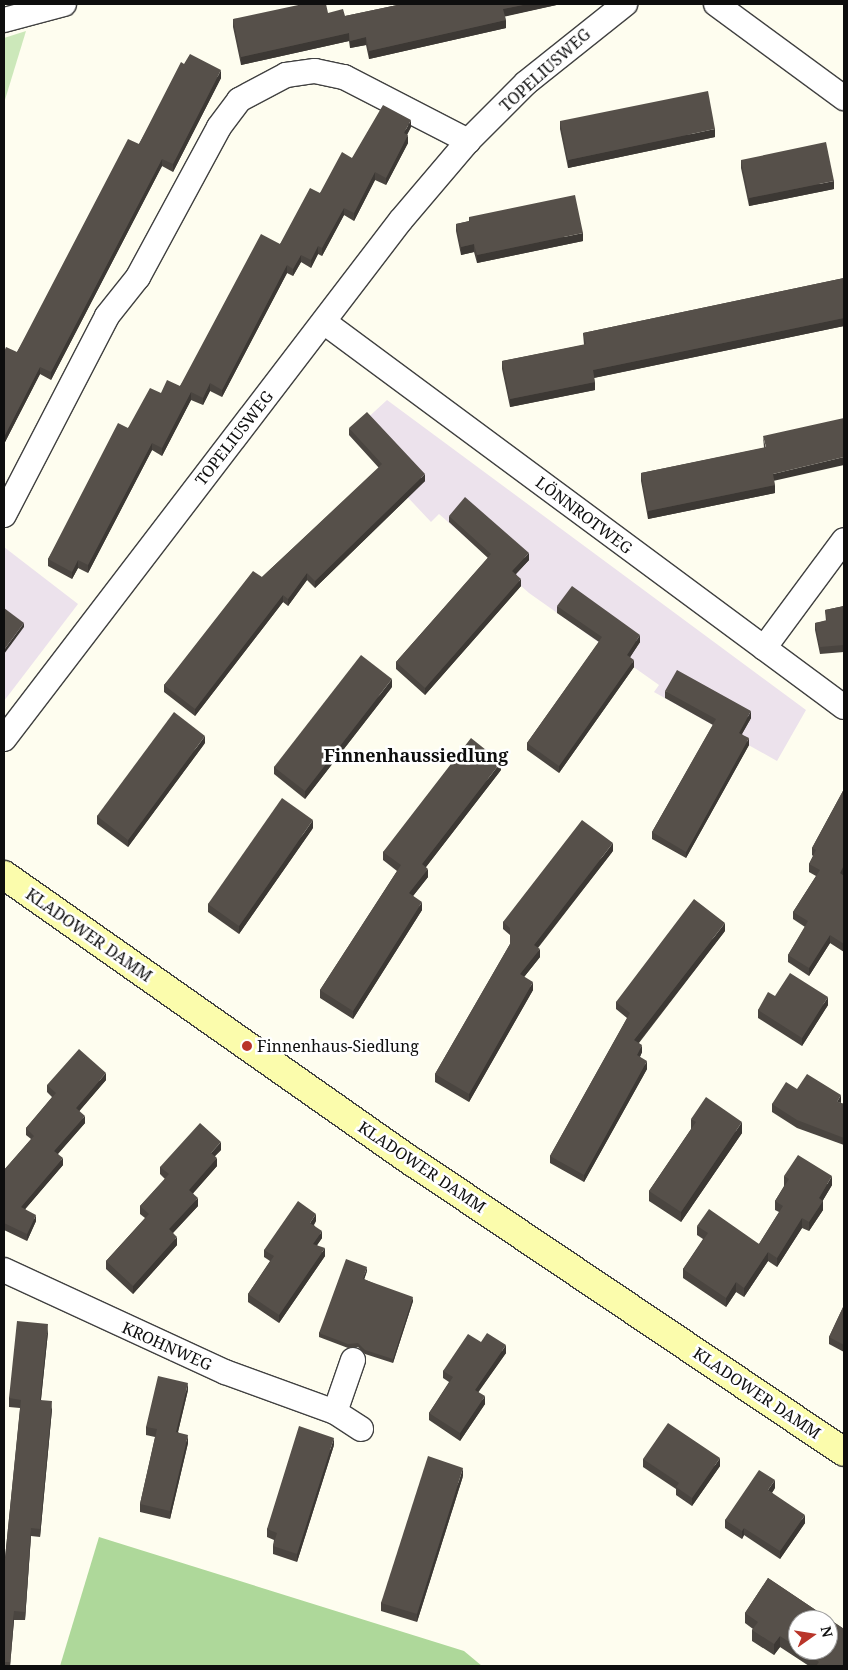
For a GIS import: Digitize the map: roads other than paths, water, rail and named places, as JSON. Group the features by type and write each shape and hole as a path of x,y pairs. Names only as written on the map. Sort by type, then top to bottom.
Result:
{"main road":[{"name":"KLADOWER DAMM","path":"4,875 413,1162 844,1452"}],"street":[{"path":"4,20 64,4"},
{"name":"TOPELIUSWEG","path":"4,739 324,322 377,250 468,141 526,83 626,4"},
{"path":"716,4 844,98"},
{"path":"4,515 107,316 138,277 219,127 239,100 286,74 315,70 344,77 468,141"},
{"name":"LÖNNROTWEG","path":"324,322 844,707"},
{"path":"764,648 844,540"},
{"name":"KROHNWEG","path":"4,1270 225,1372 335,1412 361,1429"},
{"path":"335,1412 353,1360"}],"place":[{"name":"Finnenhaus-Siedlung","path":"247,1046"}],"district":[{"name":"Finnenhaussiedlung","path":"416,755"}]}
